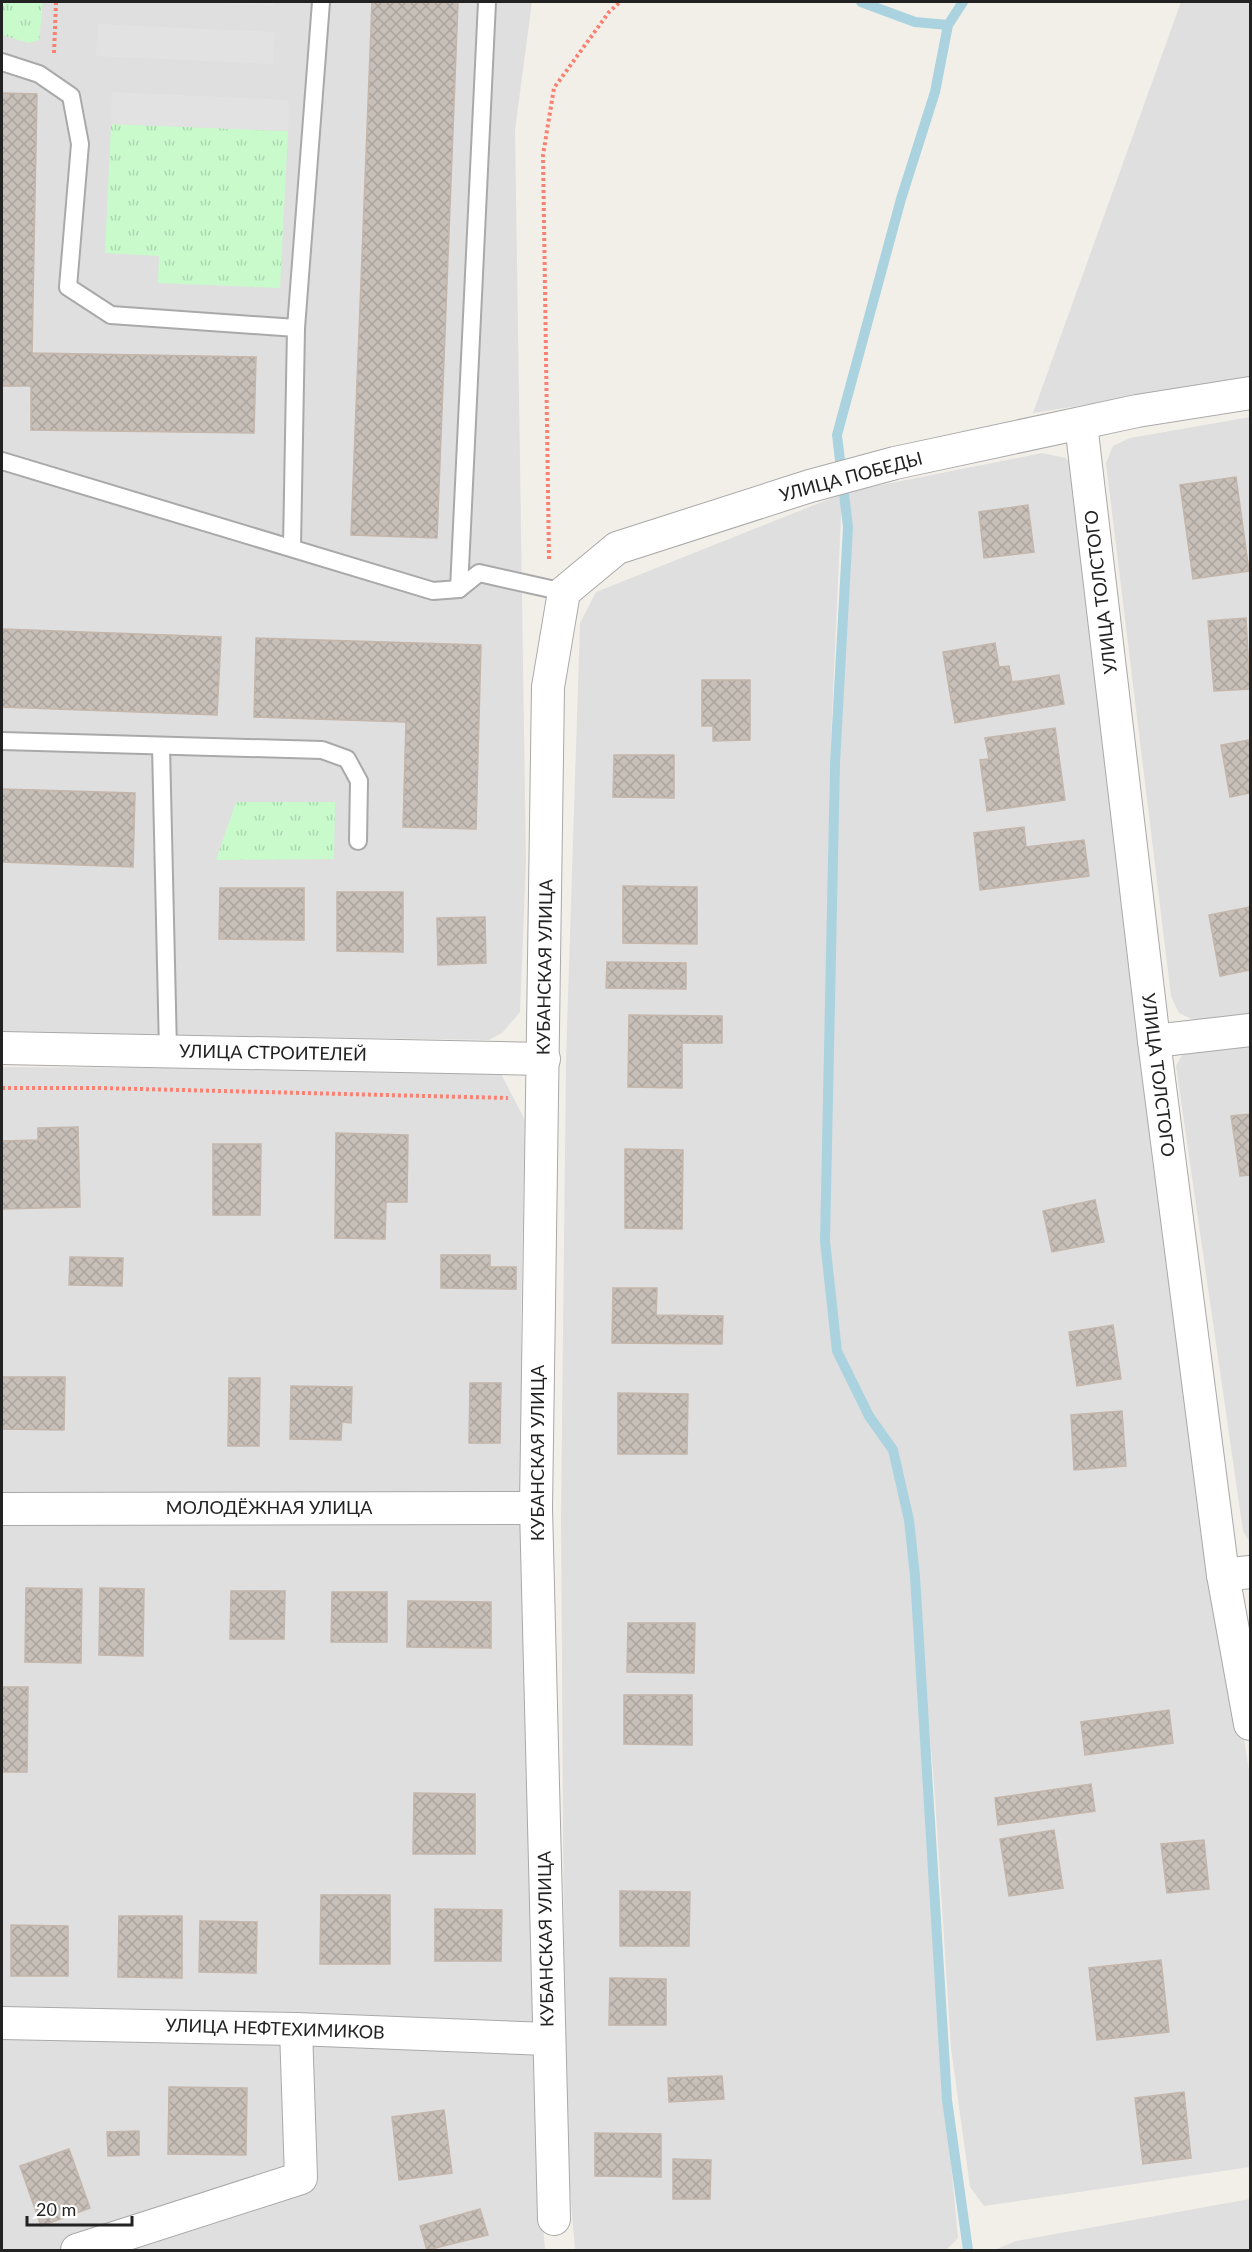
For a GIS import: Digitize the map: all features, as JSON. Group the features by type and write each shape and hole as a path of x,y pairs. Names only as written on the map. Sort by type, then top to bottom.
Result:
{"street":[{"name":"УЛИЦА ПОБЕДЫ","path":"556,591 617,548 810,486 896,463 1137,411 1251,393"},
{"name":"УЛИЦА ТОЛСТОГО","path":"1081,424 1154,1041 1237,1573 1251,1724"},
{"name":"КУБАНСКАЯ УЛИЦА","path":"554,2219 536,1508 548,687 556,591"},
{"path":"1154,1041 1251,1030"},
{"name":"УЛИЦА СТРОИТЕЛЕЙ","path":"2,1048 544,1059"},
{"name":"МОЛОДЁЖНАЯ УЛИЦА","path":"2,1509 536,1508"},
{"name":"УЛИЦА НЕФТЕХИМИКОВ","path":"2,2023 296,2029 548,2039"},
{"path":"77,2250 301,2178 296,2029"}],"lane":[{"path":"292,547 296,328 321,2"},
{"path":"459,589 487,2"},
{"path":"2,62 39,74 71,96 80,144 68,287 111,315 296,328"},
{"path":"2,461 433,591 459,589 479,573 556,591"},
{"path":"2,741 322,750 347,759 359,781 358,841"},
{"path":"161,746 168,1051"}],"path":[{"path":"53,84 56,2"},
{"path":"556,591 543,155 554,88 609,12 620,2"},
{"path":"2,1088 111,1088 543,1099"}],"shaded area":[{"path":"2,2 532,2 515,130 526,862 520,1012 502,1033 489,1040 2,1032"},
{"path":"175,2 274,2 273,6"},
{"path":"1181,2 1250,2 1250,379 1033,413"},
{"path":"98,24 275,32 273,64 96,56"},
{"path":"112,92 289,100 288,131 111,124"},
{"path":"1250,417 1250,1016 1196,1021 1179,1013 1171,996 1106,463 1113,446 1130,438"},
{"path":"1042,453 1066,458 1082,483 1216,1570 1250,1776 1250,2167 984,2206 970,2187 951,2048 935,1797 912,1514 895,1446 872,1414 842,1351 828,1240 835,823 850,527 846,492"},
{"path":"842,494 830,761 822,1243 836,1352 868,1418 892,1451 908,1521 941,2057 958,2238 946,2250 575,2250 565,2129 561,1517 566,1059 580,623 596,592"},
{"path":"1250,1042 1250,1543 1243,1531 1176,1066 1184,1052"},
{"path":"2,1067 499,1070 525,1120 521,1322 536,2140 545,2250 2,2250"},
{"path":"1250,2199 1250,2250 994,2250 1016,2241"}],"green space":[{"path":"2,2 43,2 39,40 29,43 2,35"},
{"path":"111,124 288,131 280,288 158,283 159,256 105,253"},
{"path":"236,802 335,802 334,859 216,860"}],"building":[{"path":"372,2 458,2 437,538 351,535"},
{"path":"2,93 37,94 32,353 256,357 254,433 31,430 31,386 2,386"},
{"path":"1236,477 1249,571 1193,579 1180,485"},
{"path":"1028,505 1034,552 984,558 979,512"},
{"path":"1246,618 1250,689 1214,691 1208,621"},
{"path":"2,629 221,637 217,715 2,707"},
{"path":"256,638 481,645 476,829 403,827 406,722 254,717"},
{"path":"995,643 999,667 1009,666 1012,682 1059,675 1064,704 955,723 943,652"},
{"path":"702,680 750,680 750,740 713,741 713,726 702,726"},
{"path":"1055,728 1065,800 987,811 980,760 989,759 985,738"},
{"path":"1250,740 1250,793 1230,797 1221,745"},
{"path":"614,755 674,755 674,798 613,797"},
{"path":"2,789 135,793 133,867 2,862"},
{"path":"1024,827 1026,847 1084,840 1089,876 980,890 974,833"},
{"path":"623,886 697,887 697,944 623,943"},
{"path":"220,888 304,888 304,940 219,939"},
{"path":"337,892 403,892 403,952 337,951"},
{"path":"1250,907 1250,970 1220,976 1209,915"},
{"path":"485,917 486,963 438,965 437,918"},
{"path":"607,962 686,963 686,989 606,988"},
{"path":"629,1015 722,1016 722,1043 682,1043 682,1088 628,1087"},
{"path":"1250,1114 1250,1175 1240,1176 1231,1116"},
{"path":"78,1127 80,1207 2,1209 2,1141 38,1140 38,1128"},
{"path":"336,1133 408,1135 407,1202 386,1202 385,1239 335,1238"},
{"path":"213,1144 261,1144 260,1215 213,1215"},
{"path":"625,1149 683,1150 682,1229 625,1228"},
{"path":"1095,1200 1104,1242 1052,1252 1043,1211"},
{"path":"441,1255 490,1255 490,1267 516,1267 516,1289 441,1288"},
{"path":"70,1257 123,1258 122,1286 69,1285"},
{"path":"613,1288 657,1288 656,1315 723,1316 722,1344 612,1343"},
{"path":"1113,1325 1121,1379 1077,1386 1069,1332"},
{"path":"2,1377 65,1377 64,1430 2,1429"},
{"path":"229,1378 260,1378 259,1446 228,1446"},
{"path":"470,1383 501,1383 500,1443 469,1443"},
{"path":"291,1386 352,1387 351,1423 342,1422 341,1440 290,1439"},
{"path":"618,1393 688,1394 687,1454 618,1454"},
{"path":"1122,1411 1126,1466 1074,1470 1071,1415"},
{"path":"26,1588 82,1589 81,1663 25,1662"},
{"path":"100,1588 144,1589 143,1656 99,1655"},
{"path":"231,1591 285,1591 284,1639 230,1639"},
{"path":"332,1592 387,1592 387,1642 331,1642"},
{"path":"408,1601 491,1602 491,1648 407,1647"},
{"path":"628,1623 695,1623 694,1673 627,1672"},
{"path":"2,1687 28,1687 27,1772 2,1772"},
{"path":"624,1695 692,1695 692,1745 624,1744"},
{"path":"1169,1710 1173,1743 1085,1755 1081,1722"},
{"path":"1091,1784 1095,1811 998,1825 995,1798"},
{"path":"414,1793 475,1794 475,1854 413,1854"},
{"path":"1054,1830 1063,1888 1009,1896 1000,1839"},
{"path":"1204,1840 1209,1889 1167,1893 1161,1844"},
{"path":"620,1891 690,1892 689,1946 620,1946"},
{"path":"321,1895 390,1895 390,1964 320,1964"},
{"path":"435,1909 502,1910 501,1961 435,1961"},
{"path":"119,1916 182,1916 182,1978 118,1977"},
{"path":"200,1921 257,1922 256,1973 199,1972"},
{"path":"11,1925 68,1926 68,1976 11,1976"},
{"path":"1161,1960 1169,2032 1097,2040 1089,1968"},
{"path":"610,1978 666,1979 666,2025 609,2025"},
{"path":"722,2076 724,2099 669,2102 668,2078"},
{"path":"169,2087 247,2088 246,2155 168,2154"},
{"path":"1184,2092 1191,2158 1143,2164 1135,2098"},
{"path":"444,2110 452,2173 399,2180 392,2117"},
{"path":"139,2131 139,2155 108,2156 107,2132"},
{"path":"595,2133 661,2134 661,2177 595,2176"},
{"path":"69,2149 90,2208 41,2226 20,2166"},
{"path":"673,2159 711,2160 710,2199 673,2199"},
{"path":"480,2209 488,2235 427,2250 420,2226"}],"waterway":[{"path":"861,2 915,22 948,25"},
{"path":"963,2 948,25 935,92 901,199 837,435 848,527 835,763 825,1241 837,1351 869,1416 893,1450 909,1520 915,1576 947,2100 968,2250"}]}
